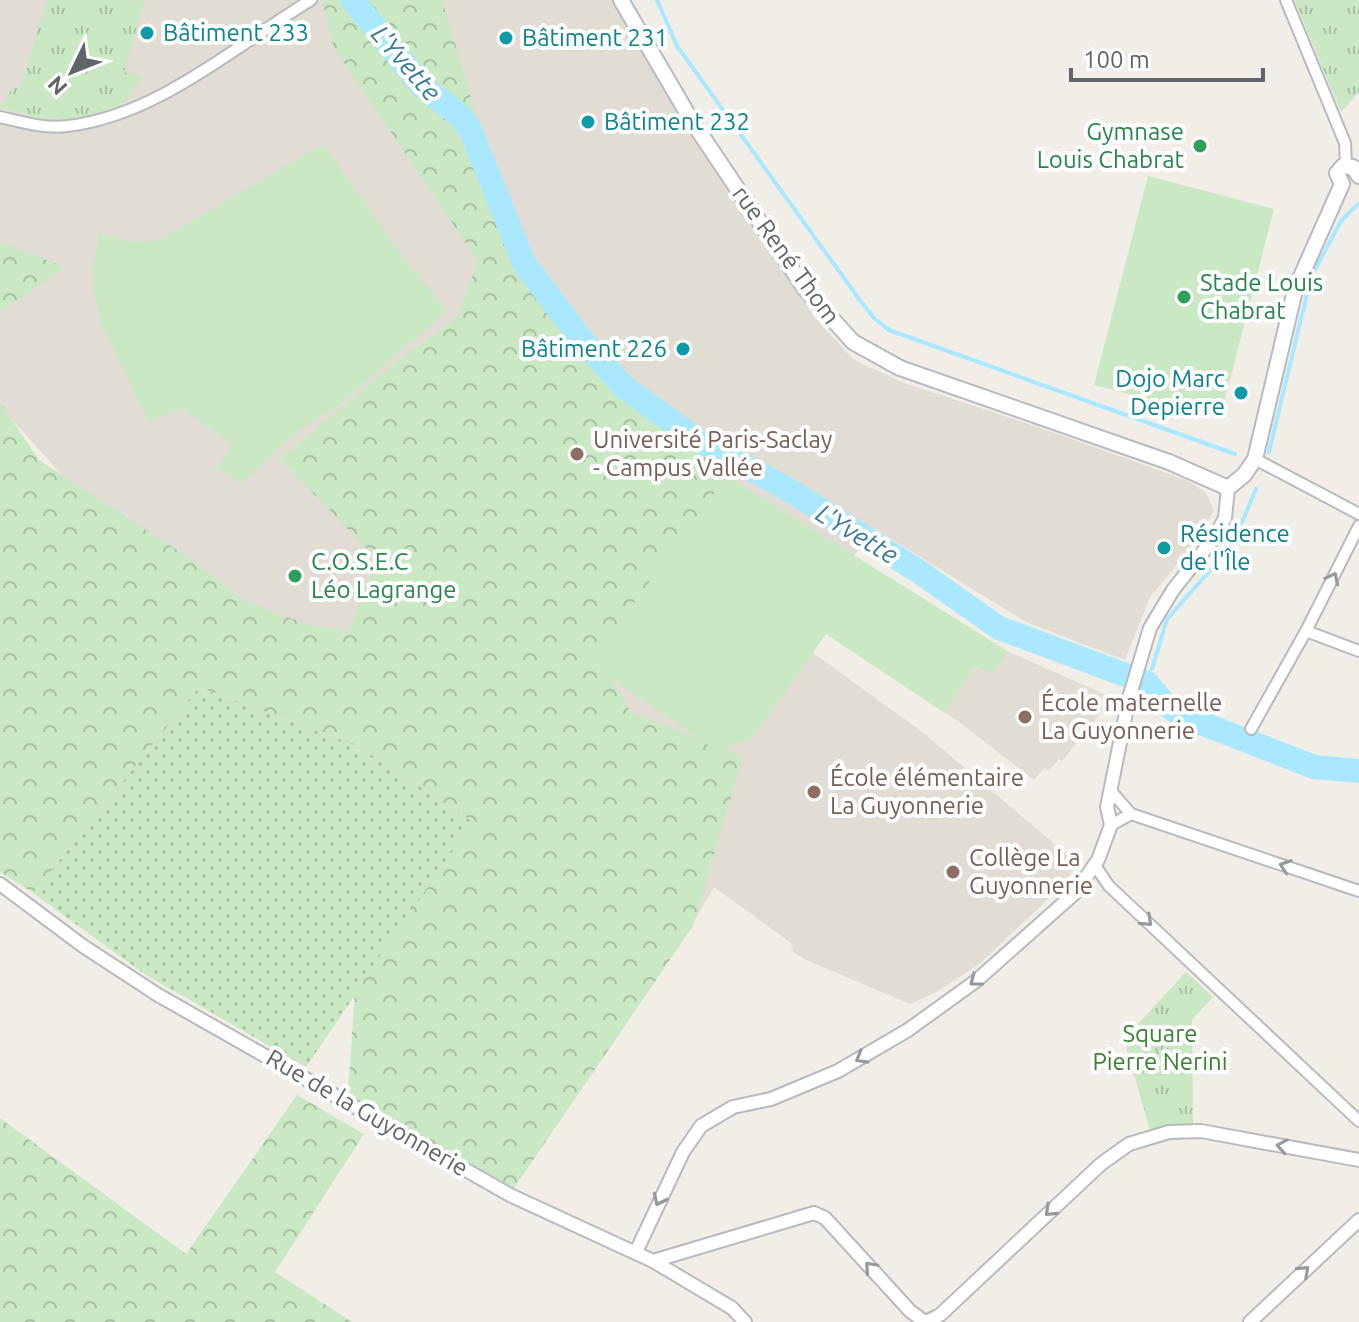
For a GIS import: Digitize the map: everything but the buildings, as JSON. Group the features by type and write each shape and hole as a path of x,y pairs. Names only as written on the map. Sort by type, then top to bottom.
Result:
{"main road":[{"name":"rue René Thom","path":"621,0 690,118 806,290 843,332 864,349 900,368 1169,462 1228,488"},
{"path":"1228,488 1244,475 1255,459 1295,290 1342,184 1337,173 1354,172"}],"street":[{"path":"0,117 35,125 66,126 106,118 151,102 311,0"},
{"path":"1286,0 1354,172"},
{"path":"1255,459 1359,514"},
{"path":"636,1252 683,1152 701,1126 733,1107 771,1099 838,1071 908,1030 976,981 1075,893 1094,864 1111,825 1107,807 1129,698 1150,628 1157,613 1214,538 1225,518 1228,488"},
{"path":"1251,729 1306,631 1359,526"},
{"path":"1306,631 1359,651"},
{"path":"1111,791 1131,814 1359,891"},
{"path":"1111,825 1131,814"},
{"path":"1094,864 1109,886 1359,1121"},
{"name":"Rue de la Guyonnerie","path":"0,884 81,945 158,995 510,1195 653,1261 732,1308 745,1322"},
{"path":"653,1261 814,1213 825,1218 910,1311 925,1322 940,1315 1101,1164 1129,1144 1169,1132 1201,1131 1359,1160"},
{"path":"1250,1322 1359,1220"}],"shaded area":[{"name":"Université Paris-Saclay - Campus Vallée","path":"0,0 612,0 703,148 815,318 854,360 904,383 1186,480 1206,493 1214,511 1190,549 1150,597 1125,660 1026,622 873,528 809,621 813,653 921,731 1077,863 1064,884 978,965 938,991 910,1004 804,959 793,952 791,943 714,887 693,923 86,502 0,406"},
{"name":"École maternelle La Guyonnerie","path":"1009,652 1113,698 1062,761 1059,759 1049,771 1044,768 1034,780 945,713 975,667 992,674"}],"green space":[{"path":"47,0 145,0 124,72 142,77 121,107 48,119 1,107 13,87 20,89"},
{"path":"322,0 445,0 443,3 479,124 536,291 602,373 668,427 738,471 597,656 631,712 743,756 693,926 514,1188 348,1093 355,992 473,822 360,747 199,687 33,893 0,872 0,402 39,460 195,562 241,599 308,625 349,631 377,559 280,459 391,366 457,318 478,261 334,48"},
{"path":"1294,0 1359,0 1359,92 1341,112"},
{"path":"323,144 400,253 447,311 339,405 296,433 241,483 216,468 233,445 182,407 151,422 142,408 100,321 92,276 99,233 131,242 159,240"},
{"name":"Stade Louis Chabrat","path":"1148,176 1274,209 1220,418 1094,385"},
{"path":"0,242 65,267 0,312"},
{"path":"727,476 1009,652 992,674 975,667 945,713 826,634 752,739 715,750 590,663"},
{"path":"199,687 360,747 473,822 306,1067 143,973 33,893"},
{"name":"Square Pierre Nerini","path":"1186,972 1213,997 1192,1020 1193,1124 1150,1131 1124,1039"},
{"path":"297,1095 364,1134 275,1272 352,1322 0,1322 0,1118 186,1254"}],"waterway":[{"name":"L'Yvette","path":"353,0 421,85 459,115 471,131 524,263 581,339 624,387 692,436 794,493 918,571 999,628 1147,683 1165,704 1183,716 1314,767 1359,771"},
{"path":"657,0 677,46 859,299 874,318 889,330 1235,454"},
{"path":"1269,452 1311,277 1341,221 1359,203"},
{"path":"1152,669 1167,619 1232,546 1256,489"}],"place":[{"name":"Bâtiment 233","path":"147,33"},
{"name":"Bâtiment 231","path":"506,38"},
{"name":"Bâtiment 232","path":"588,122"},
{"name":"Gymnase Louis Chabrat","path":"1200,146"},
{"name":"Stade Louis Chabrat","path":"1184,297"},
{"name":"Bâtiment 226","path":"683,349"},
{"name":"Dojo Marc Depierre","path":"1241,393"},
{"name":"Université Paris-Saclay - Campus Vallée","path":"577,454"},
{"name":"Résidence de l'Île","path":"1164,548"},
{"name":"C.O.S.E.C Léo Lagrange","path":"295,576"},
{"name":"École maternelle La Guyonnerie","path":"1025,717"},
{"name":"École élémentaire La Guyonnerie","path":"814,792"},
{"name":"Collège La Guyonnerie","path":"953,872"}]}
